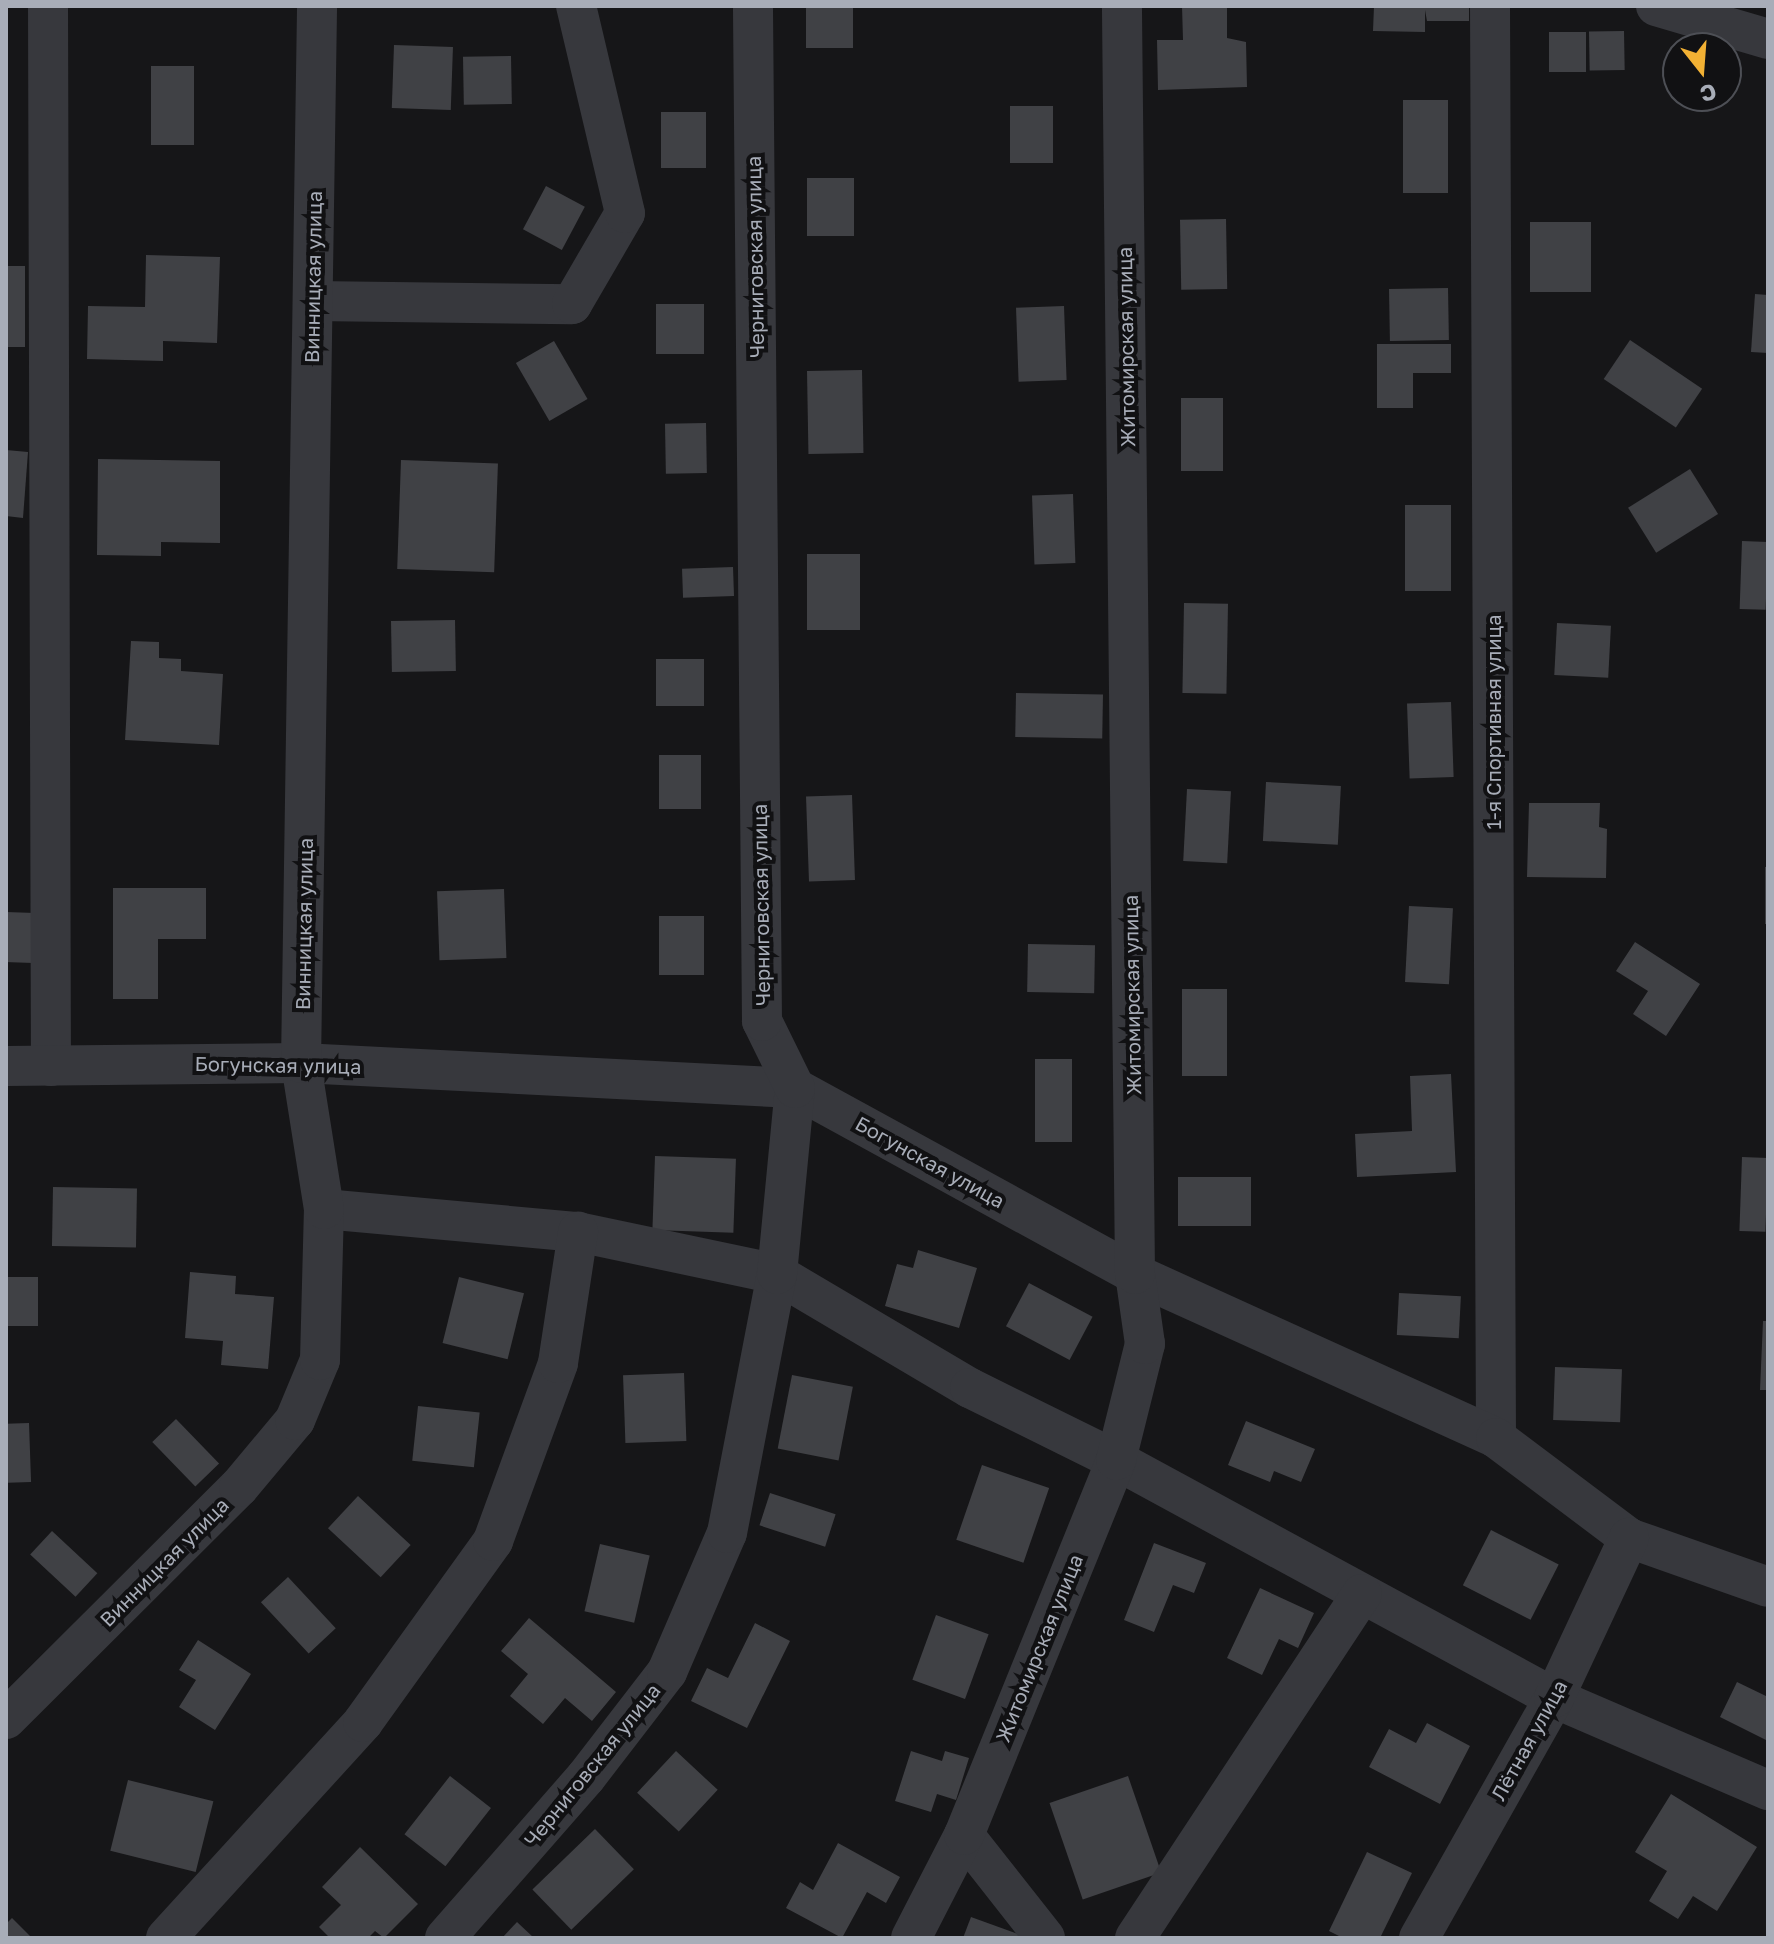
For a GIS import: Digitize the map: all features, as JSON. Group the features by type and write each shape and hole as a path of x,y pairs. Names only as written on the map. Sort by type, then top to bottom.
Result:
{"street":[{"path":"48,6 51,1066"},
{"name":"Винницкая улица","path":"6,1719 239,1487 295,1420 320,1360 324,1209 301,1063 317,6"},
{"path":"313,301 572,304 625,213 576,6"},
{"name":"Черниговская улица","path":"445,1938 586,1777 667,1672 727,1533 777,1274 795,1088 762,1021 753,6"},
{"name":"Житомирская улица","path":"911,1938 964,1835 1116,1460 1145,1344 1135,1274 1122,6"},
{"name":"1-я Спортивная улица","path":"1490,6 1496,1438"},
{"path":"1656,6 1768,39"},
{"name":"Богунская улица","path":"6,1066 301,1063 795,1088 1135,1274 1496,1438 1629,1538 1768,1587"},
{"path":"324,1209 578,1232 777,1274 970,1388 1116,1460 1554,1698 1768,1790"},
{"path":"166,1938 363,1722 493,1541 558,1363 578,1232"},
{"name":"Лётная улица","path":"1419,1938 1554,1698 1629,1538"},
{"path":"1135,1938 1362,1594"},
{"path":"964,1835 1045,1938"}],"building":[{"path":"806,6 853,6 853,48 806,48"},
{"path":"1182,6 1227,6 1227,38 1246,42 1247,87 1158,90 1157,40 1183,40"},
{"path":"1374,6 1469,6 1469,21 1427,21 1425,10 1425,32 1373,31"},
{"path":"1624,31 1625,70 1590,71 1589,32"},
{"path":"1549,32 1586,32 1586,72 1549,72"},
{"path":"394,45 453,47 451,110 392,108"},
{"path":"511,56 512,104 464,105 463,57"},
{"path":"151,66 194,66 194,145 151,145"},
{"path":"1403,100 1448,100 1448,193 1403,193"},
{"path":"1010,106 1053,106 1053,163 1010,163"},
{"path":"661,112 706,112 706,168 661,168"},
{"path":"807,178 854,178 854,236 807,236"},
{"path":"546,186 585,207 562,250 523,229"},
{"path":"1226,219 1227,289 1181,290 1180,220"},
{"path":"1530,222 1591,222 1591,292 1530,292"},
{"path":"146,255 220,257 217,343 163,341 163,361 87,359 88,306 145,307"},
{"path":"6,266 25,266 25,347 6,347"},
{"path":"1448,288 1449,340 1390,341 1389,289"},
{"path":"1755,294 1768,295 1768,353 1751,352"},
{"path":"656,304 704,304 704,354 656,354"},
{"path":"1064,306 1067,380 1019,382 1016,308"},
{"path":"1630,340 1702,389 1676,428 1604,379"},
{"path":"554,341 588,399 549,421 516,363"},
{"path":"1377,344 1451,344 1451,373 1413,373 1413,408 1377,408"},
{"path":"862,370 863,453 808,454 807,371"},
{"path":"1181,398 1223,398 1223,471 1181,471"},
{"path":"706,423 707,473 666,474 665,424"},
{"path":"6,450 28,452 23,518 6,516"},
{"path":"98,459 220,461 220,543 161,542 161,556 97,555"},
{"path":"401,460 498,463 494,572 397,569"},
{"path":"1690,469 1718,514 1656,553 1628,508"},
{"path":"1073,494 1075,563 1034,564 1032,495"},
{"path":"1405,505 1451,505 1451,591 1405,591"},
{"path":"1742,541 1768,542 1766,610 1740,609"},
{"path":"807,554 860,554 860,630 807,630"},
{"path":"733,567 734,596 683,598 682,569"},
{"path":"1184,603 1228,604 1226,694 1182,693"},
{"path":"455,620 456,671 392,672 391,621"},
{"path":"1557,623 1611,626 1608,678 1554,675"},
{"path":"131,641 159,642 159,658 181,659 181,671 223,674 219,745 125,740"},
{"path":"656,659 704,659 704,706 656,706"},
{"path":"1016,693 1103,695 1102,739 1015,737"},
{"path":"1451,702 1454,777 1410,778 1407,704"},
{"path":"659,755 701,755 701,809 659,809"},
{"path":"1266,782 1341,786 1338,845 1263,841"},
{"path":"1187,789 1231,791 1227,863 1183,861"},
{"path":"852,795 855,880 809,882 806,797"},
{"path":"1529,803 1600,803 1599,827 1607,829 1606,878 1527,877"},
{"path":"1765,867 1768,867 1768,924 1765,924"},
{"path":"113,888 206,888 206,939 158,939 158,999 113,999"},
{"path":"504,889 506,958 439,960 437,891"},
{"path":"1409,906 1453,908 1449,984 1405,982"},
{"path":"6,912 35,913 33,963 6,962"},
{"path":"659,916 704,916 704,975 659,975"},
{"path":"1635,942 1700,984 1666,1036 1633,1014 1648,991 1616,971"},
{"path":"1028,944 1095,945 1094,993 1027,992"},
{"path":"1182,989 1227,989 1227,1076 1182,1076"},
{"path":"1035,1059 1072,1059 1072,1142 1035,1142"},
{"path":"1451,1074 1456,1172 1357,1177 1355,1134 1412,1131 1410,1076"},
{"path":"655,1156 736,1159 733,1233 652,1230"},
{"path":"1742,1157 1768,1158 1765,1232 1739,1231"},
{"path":"1178,1177 1251,1177 1251,1226 1178,1226"},
{"path":"53,1187 137,1188 136,1247 52,1246"},
{"path":"918,1250 977,1268 959,1328 885,1306 897,1264 913,1268"},
{"path":"190,1272 236,1276 235,1294 274,1297 268,1369 221,1365 223,1341 185,1338"},
{"path":"6,1277 38,1277 38,1326 6,1326"},
{"path":"459,1277 524,1293 508,1359 443,1343"},
{"path":"1029,1283 1093,1317 1070,1360 1006,1326"},
{"path":"1399,1293 1461,1296 1459,1338 1397,1335"},
{"path":"1763,1321 1768,1321 1768,1390 1760,1390"},
{"path":"1555,1367 1622,1369 1620,1422 1553,1420"},
{"path":"684,1373 686,1441 625,1443 623,1375"},
{"path":"792,1375 853,1387 839,1460 778,1449"},
{"path":"418,1406 480,1412 474,1467 412,1461"},
{"path":"176,1419 219,1464 195,1487 152,1442"},
{"path":"1246,1421 1315,1449 1301,1482 1274,1471 1270,1482 1228,1465"},
{"path":"29,1423 31,1482 8,1483 6,1424"},
{"path":"982,1465 1049,1488 1023,1563 956,1540"},
{"path":"770,1493 836,1514 825,1547 759,1525"},
{"path":"358,1496 411,1545 381,1577 328,1528"},
{"path":"1491,1530 1559,1565 1531,1620 1463,1585"},
{"path":"52,1531 97,1573 76,1597 30,1554"},
{"path":"1154,1543 1206,1563 1194,1593 1173,1585 1154,1632 1124,1620"},
{"path":"600,1544 650,1555 634,1623 584,1611"},
{"path":"288,1577 336,1628 309,1653 261,1602"},
{"path":"1260,1588 1314,1613 1298,1648 1279,1639 1262,1675 1227,1658"},
{"path":"936,1615 989,1634 965,1699 912,1680"},
{"path":"529,1618 616,1692 592,1721 565,1698 543,1724 510,1696 528,1674 501,1651"},
{"path":"755,1623 790,1641 747,1728 691,1701 707,1668 728,1678"},
{"path":"198,1640 251,1674 215,1730 179,1707 196,1680 179,1670"},
{"path":"1737,1682 1768,1697 1768,1741 1720,1717"},
{"path":"1427,1723 1470,1746 1440,1804 1369,1767 1389,1729 1416,1743"},
{"path":"676,1751 718,1790 679,1832 637,1793"},
{"path":"911,1751 942,1761 945,1751 969,1758 956,1800 937,1794 931,1812 895,1801"},
{"path":"450,1776 491,1808 445,1866 404,1834"},
{"path":"1128,1776 1161,1872 1083,1899 1050,1803"},
{"path":"128,1780 213,1801 196,1872 110,1851"},
{"path":"1671,1794 1757,1847 1717,1911 1693,1896 1678,1919 1649,1901 1667,1871 1635,1852"},
{"path":"595,1829 634,1869 571,1930 532,1889"},
{"path":"838,1843 900,1877 886,1903 867,1892 842,1938 786,1908 800,1882 813,1890"},
{"path":"360,1847 418,1904 384,1938 375,1931 368,1938 330,1938 319,1927 341,1905 322,1887"},
{"path":"1367,1852 1412,1873 1380,1938 1343,1938 1329,1931"},
{"path":"971,1917 1029,1938 963,1938"},
{"path":"12,1918 32,1938 6,1938 6,1924"},
{"path":"517,1922 534,1938 502,1938"}]}
